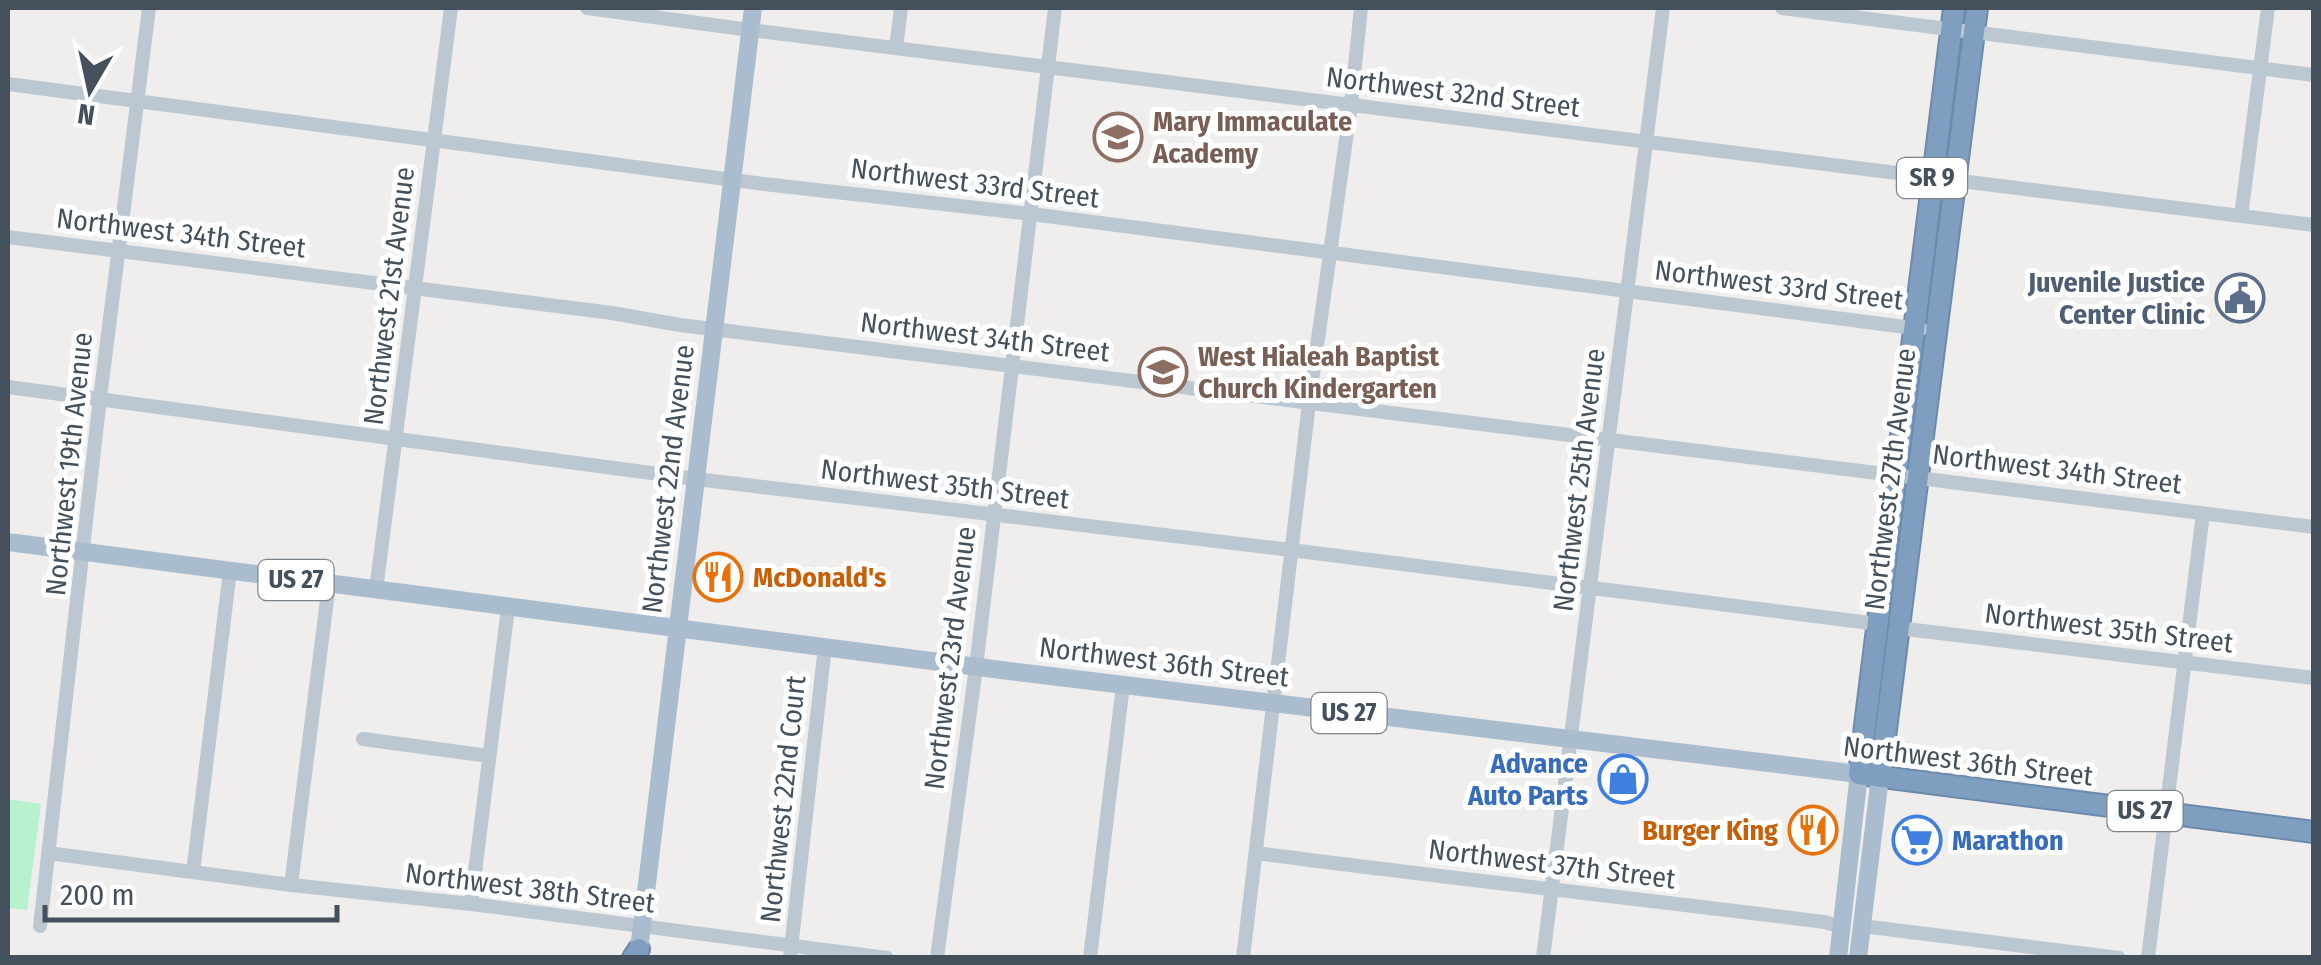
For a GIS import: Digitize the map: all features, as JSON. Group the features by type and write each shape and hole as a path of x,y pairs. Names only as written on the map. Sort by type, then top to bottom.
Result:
{"highway":[{"name":"Northwest 27th Avenue","path":"1870,775 1885,619 1926,330 1955,180 1977,8"},
{"name":"Northwest 27th Avenue","path":"1926,330 1932,178 1953,18"},
{"name":"Northwest 36th Street","path":"1870,775 2314,832"}],"main road":[{"name":"Northwest 22nd Avenue","path":"636,955 754,8"},
{"name":"Northwest 36th Street","path":"8,542 976,667 1870,775"},
{"name":"Northwest 27th Avenue","path":"1856,958 1862,926 1870,775"},
{"name":"Northwest 27th Avenue","path":"1838,958 1870,775"},
{"path":"1842,927 1849,934 1856,958"}],"street":[{"name":"Northwest 19th Avenue","path":"40,926 148,8"},
{"name":"Northwest 21st Avenue","path":"376,590 450,8"},
{"name":"Northwest 32nd Street","path":"587,8 2314,224"},
{"path":"896,48 901,8"},
{"name":"Northwest 23rd Avenue","path":"937,958 1055,8"},
{"path":"1244,958 1309,402 1361,8"},
{"name":"Northwest 25th Avenue","path":"1544,958 1663,8"},
{"path":"1782,8 1953,18 1974,32 2314,75"},
{"path":"2241,216 2268,8"},
{"name":"Northwest 33rd Street","path":"8,84 1926,330"},
{"name":"Northwest 34th Street","path":"8,237 415,287 714,329 2314,527"},
{"name":"Northwest 35th Street","path":"8,387 696,479 1591,589 1885,619 2314,678"},
{"path":"2148,958 2204,513"},
{"path":"193,872 230,571"},
{"path":"291,884 328,584"},
{"path":"471,904 508,608"},
{"name":"Northwest 22nd Court","path":"791,952 826,646"},
{"path":"1090,958 1123,685"},
{"path":"363,739 490,756"},
{"name":"Northwest 38th Street","path":"48,853 471,904 791,952 887,958"},
{"name":"Northwest 37th Street","path":"1256,853 1842,927"},
{"path":"1862,926 2119,958"}],"green space":[{"path":"8,799 41,804 27,910 8,908"}],"place":[{"name":"Mary Immaculate Academy","path":"1118,137"},
{"name":"Juvenile Justice Center Clinic","path":"2240,298"},
{"name":"West Hialeah Baptist Church Kindergarten","path":"1163,372"},
{"name":"McDonald's","path":"718,577"},
{"name":"Advance Auto Parts","path":"1623,779"},
{"name":"Burger King","path":"1813,830"},
{"name":"Marathon","path":"1917,840"}]}
